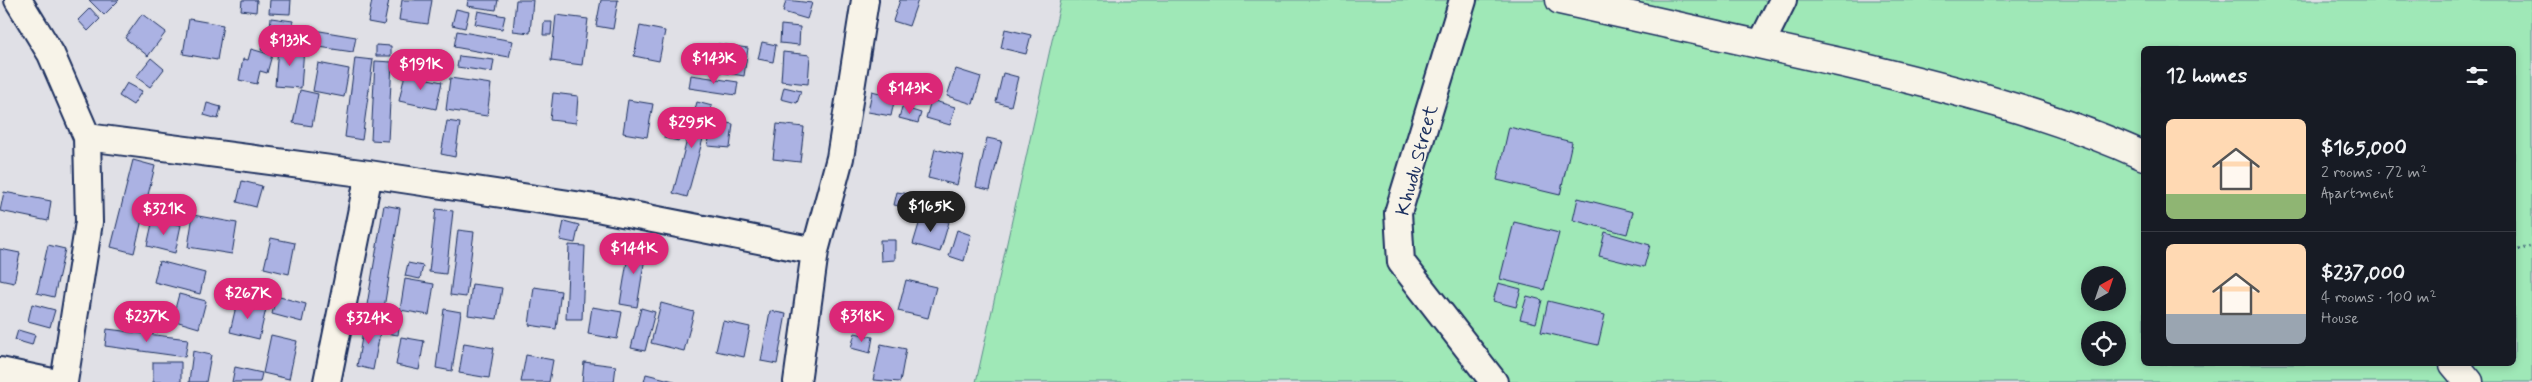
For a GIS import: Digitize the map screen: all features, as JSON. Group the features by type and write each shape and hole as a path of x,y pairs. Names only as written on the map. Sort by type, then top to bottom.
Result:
{"street":[{"path":"18,0 51,54 87,137 89,222 64,382"},
{"path":"797,382 815,251 840,158 865,0"},
{"name":"Khudu Street","path":"1463,0 1398,213 1401,262 1494,382"},
{"path":"1560,0 1761,44 1984,98 2107,139 2141,155"},
{"path":"1761,44 1783,0"},
{"path":"87,137 369,174 602,209 815,251"},
{"path":"327,382 369,174"},
{"path":"2456,366 2469,382"},
{"path":"0,371 52,382"}],"path":[{"path":"2516,250 2532,246"}],"green space":[{"path":"1061,0 2532,0 2532,382 976,382"}],"building":[{"path":"89,0 119,0 104,15"},
{"path":"242,0 257,0 256,12 241,10"},
{"path":"270,0 291,0 290,14 269,13"},
{"path":"372,0 389,0 384,25 368,22"},
{"path":"402,0 432,0 428,24 399,20"},
{"path":"468,0 498,0 496,10 467,6"},
{"path":"516,0 533,0 530,33 513,31"},
{"path":"601,0 618,0 613,29 596,26"},
{"path":"786,0 812,3 807,19 783,12"},
{"path":"900,0 918,0 909,26 893,21"},
{"path":"90,8 100,19 88,31 78,20"},
{"path":"456,9 469,12 465,28 452,25"},
{"path":"478,11 505,16 502,29 475,24"},
{"path":"142,14 166,32 148,56 125,38"},
{"path":"556,15 588,19 582,65 551,61"},
{"path":"271,18 293,21 290,39 269,36"},
{"path":"189,19 223,25 217,60 183,54"},
{"path":"544,22 552,22 551,35 543,35"},
{"path":"781,25 800,27 799,45 780,43"},
{"path":"640,26 665,31 659,61 634,56"},
{"path":"1005,29 1031,35 1026,54 1001,48"},
{"path":"314,30 356,37 353,52 312,46"},
{"path":"457,31 513,41 509,57 454,47"},
{"path":"263,40 273,42 271,53 261,50"},
{"path":"762,42 776,45 773,62 758,59"},
{"path":"718,44 748,48 744,76 714,71"},
{"path":"376,45 391,46 391,56 376,56"},
{"path":"278,46 304,48 301,88 275,86"},
{"path":"251,49 272,55 267,73 260,71 257,84 239,80 243,59 248,60"},
{"path":"783,52 810,55 808,84 781,81"},
{"path":"459,56 494,60 492,72 457,67"},
{"path":"151,58 164,69 150,87 136,77"},
{"path":"355,58 373,60 362,140 345,137"},
{"path":"375,61 392,62 388,141 371,140"},
{"path":"318,63 349,69 344,97 313,91"},
{"path":"956,69 981,77 973,104 947,96"},
{"path":"1003,73 1018,77 1011,106 996,102"},
{"path":"405,74 442,82 436,109 399,101"},
{"path":"691,75 738,82 736,95 689,88"},
{"path":"450,78 491,84 487,116 446,110"},
{"path":"127,83 142,91 133,105 119,96"},
{"path":"784,87 801,91 797,103 781,99"},
{"path":"300,90 318,94 312,126 293,123"},
{"path":"872,91 895,97 891,116 868,112"},
{"path":"553,93 578,96 576,123 550,120"},
{"path":"628,100 653,104 647,137 623,133"},
{"path":"931,100 955,107 950,125 926,118"},
{"path":"697,102 712,106 687,197 673,193"},
{"path":"207,103 221,107 218,119 204,115"},
{"path":"902,107 921,113 918,123 899,118"},
{"path":"671,110 685,114 679,141 664,138"},
{"path":"447,121 460,123 455,157 441,154"},
{"path":"711,121 733,124 730,148 708,146"},
{"path":"777,124 804,127 800,162 773,159"},
{"path":"1509,127 1572,142 1560,195 1497,180"},
{"path":"987,138 1002,141 990,190 976,187"},
{"path":"935,149 964,156 957,185 928,178"},
{"path":"133,160 155,166 134,253 111,247"},
{"path":"242,181 262,186 256,207 237,202"},
{"path":"4,192 51,201 48,221 0,211"},
{"path":"897,192 928,197 925,211 894,205"},
{"path":"1578,198 1633,212 1627,234 1573,220"},
{"path":"384,205 400,208 384,308 367,305"},
{"path":"436,209 453,211 446,274 429,272"},
{"path":"922,214 949,222 940,252 913,244"},
{"path":"193,215 237,223 232,254 188,247"},
{"path":"153,219 181,225 175,253 147,246"},
{"path":"564,221 579,225 575,243 560,240"},
{"path":"1514,222 1559,233 1544,290 1500,279"},
{"path":"458,230 474,232 466,297 450,295"},
{"path":"957,230 971,235 964,261 949,256"},
{"path":"1605,232 1650,245 1644,267 1599,256"},
{"path":"271,238 295,243 289,274 264,268"},
{"path":"880,240 895,240 895,260 881,261"},
{"path":"630,243 647,245 637,307 620,304"},
{"path":"48,245 65,249 54,297 37,293"},
{"path":"569,245 585,246 582,319 566,319"},
{"path":"0,249 20,253 14,283 0,280"},
{"path":"159,261 205,273 200,294 154,282"},
{"path":"408,263 423,266 420,279 405,276"},
{"path":"405,279 434,284 429,315 400,310"},
{"path":"906,280 936,287 928,318 898,311"},
{"path":"1498,283 1521,289 1516,307 1493,301"},
{"path":"472,284 502,288 497,319 468,315"},
{"path":"534,287 561,291 556,329 529,325"},
{"path":"179,294 206,301 199,328 172,320"},
{"path":"276,296 306,304 302,322 272,314"},
{"path":"1527,296 1542,300 1536,323 1520,319"},
{"path":"1548,301 1605,315 1598,345 1541,332"},
{"path":"237,302 266,309 259,339 230,332"},
{"path":"661,303 694,312 684,351 651,343"},
{"path":"32,304 55,310 50,327 28,321"},
{"path":"592,307 622,312 617,339 588,334"},
{"path":"641,308 655,312 645,351 631,348"},
{"path":"444,309 461,312 452,371 436,368"},
{"path":"770,311 786,314 777,364 761,361"},
{"path":"387,318 400,320 398,335 385,333"},
{"path":"365,320 382,323 373,370 357,366"},
{"path":"723,321 750,327 744,357 716,351"},
{"path":"107,329 188,339 185,357 105,346"},
{"path":"18,330 35,335 32,345 15,340"},
{"path":"855,333 873,337 870,353 851,348"},
{"path":"271,335 297,341 289,379 263,373"},
{"path":"401,337 424,341 419,370 396,365"},
{"path":"464,343 494,348 489,378 459,373"},
{"path":"881,344 906,349 900,382 873,380"},
{"path":"193,351 211,355 206,382 189,382"},
{"path":"526,355 553,360 549,382 521,382"},
{"path":"153,362 181,362 181,382 153,382"},
{"path":"584,362 616,366 614,382 582,382"},
{"path":"235,367 262,373 260,382 232,382"},
{"path":"646,374 674,381 674,382 644,382"}]}
